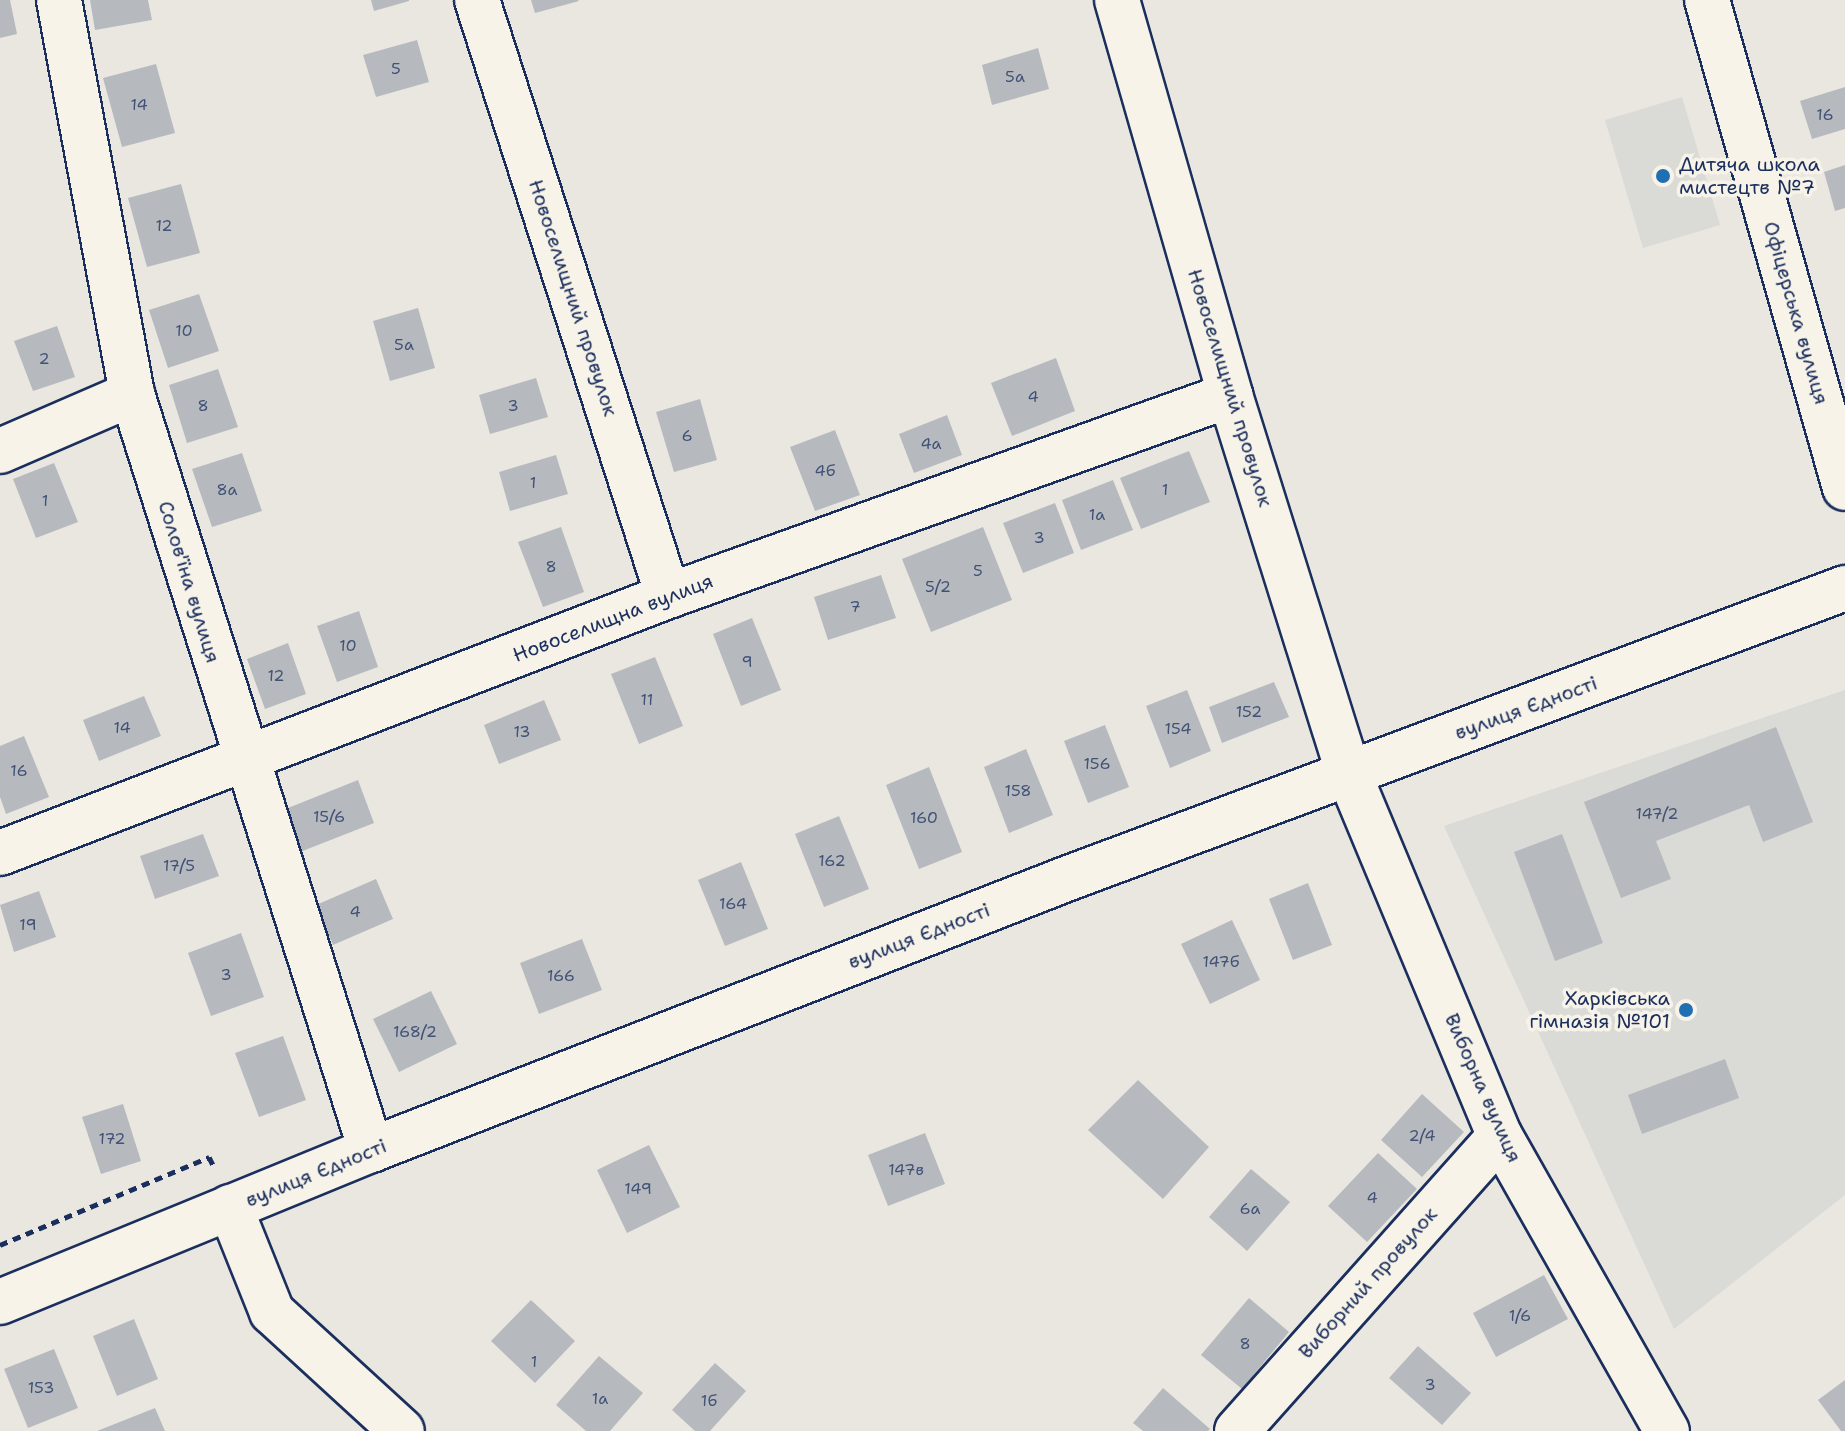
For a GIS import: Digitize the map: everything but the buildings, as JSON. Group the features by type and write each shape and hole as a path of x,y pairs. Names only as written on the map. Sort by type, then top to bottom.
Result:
{"street":[{"name":"Солов'їна вулиця","path":"59,0 132,394 244,760 371,1150"},
{"name":"Новоселищний провулок","path":"477,0 668,596"},
{"name":"Новоселищний провулок","path":"1117,0 1230,395 1349,774"},
{"name":"Офіцерська вулиця","path":"1707,0 1845,488"},
{"path":"0,451 132,394"},
{"name":"Новоселищна вулиця","path":"0,853 668,596 1230,395"},
{"name":"вулиця Єдності","path":"0,1302 371,1150 1349,774 1845,588"},
{"name":"Виборна вулиця","path":"1349,774 1500,1136 1667,1431"},
{"name":"Виборний провулок","path":"1237,1431 1500,1136"},
{"path":"230,1207 272,1312 402,1431"}],"path":[{"path":"0,1245 209,1157 230,1207"}],"shaded area":[{"name":"Дитяча школа мистецтв №7","path":"1682,97 1720,225 1643,248 1605,120"},
{"name":"Харківська гімназія №101","path":"1845,690 1845,1195 1674,1329 1444,826"}],"place":[{"name":"Дитяча школа мистецтв №7","path":"1663,176"},
{"name":"Харківська гімназія №101","path":"1686,1010"}]}
